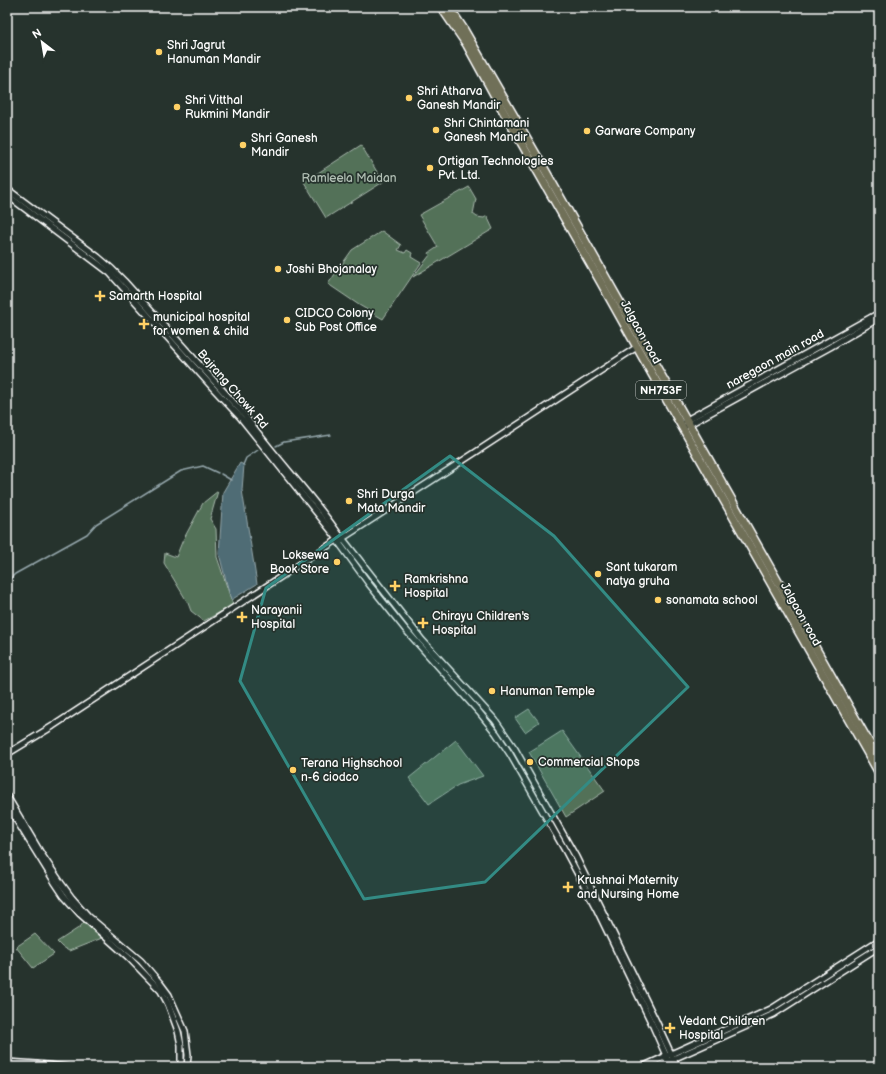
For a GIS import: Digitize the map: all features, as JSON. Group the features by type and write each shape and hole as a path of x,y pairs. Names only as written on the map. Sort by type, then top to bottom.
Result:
{"highway":[{"name":"Jalgaon road","path":"441,7 467,45 652,374 684,424 879,760"},
{"name":"Jalgaon road","path":"449,7 464,28 528,141 866,753 879,773"}],"street":[{"name":"Bajrang Chowk Rd","path":"7,189 98,257 124,281 243,412 285,465 340,539"},
{"name":"Bajrang Chowk Rd","path":"7,195 110,273 240,417 340,539"},
{"name":"naregaon main road","path":"684,424 879,313"},
{"name":"naregaon main road","path":"684,424 830,347 879,318"},
{"path":"7,754 59,722 637,347"},
{"path":"340,539 369,584 405,629 479,712 496,733 510,754 566,852 670,1057 677,1067"},
{"path":"7,796 42,855 72,898 88,916 141,961 169,995 185,1031 188,1056 187,1067"},
{"path":"7,805 50,876 64,896 80,914 161,991 168,1004 178,1031 181,1045 181,1067"},
{"path":"656,1067 670,1057 771,1009 879,940"},
{"path":"642,1067 774,1014 879,946"},
{"path":"670,1057 671,1067"},
{"path":"7,1062 66,1067"}],"highlighted area":[{"path":"450,456 554,536 688,687 485,882 364,899 240,681 266,588"}],"green space":[{"name":"Ramleela Maidan","path":"361,145 383,182 326,218 304,182"},
{"path":"469,187 476,199 473,214 477,217 484,218 487,216 493,229 413,277 430,255 429,253 438,247 419,215"},
{"path":"382,231 401,245 398,250 405,253 407,250 412,253 411,257 421,263 383,319 328,284 352,250"},
{"path":"218,491 210,519 216,529 217,557 233,605 204,621 191,611 188,603 164,563 165,553 176,557 182,542 203,503"},
{"path":"529,709 539,722 525,732 515,718"},
{"path":"562,731 605,791 566,817 529,752"},
{"path":"456,740 483,776 458,785 429,804 409,778"},
{"path":"84,922 102,938 69,951 57,942 80,927"},
{"path":"35,934 54,954 33,968 16,947"}],"water":[{"path":"240,463 244,465 242,490 257,584 231,600 219,554 223,492"}],"waterway":[{"path":"276,446 284,442 331,435"},
{"path":"243,465 246,458 258,450"},
{"path":"7,582 15,574 87,534 96,524 181,471 203,466 218,473"},
{"path":"221,474 231,480"}],"place":[{"name":"Shri Jagrut Hanuman Mandir","path":"159,52"},
{"name":"Shri Atharva Ganesh Mandir","path":"409,98"},
{"name":"Shri Vitthal Rukmini Mandir","path":"177,107"},
{"name":"Shri Chintamani Ganesh Mandir","path":"436,130"},
{"name":"Garware Company","path":"587,131"},
{"name":"Shri Ganesh Mandir","path":"243,145"},
{"name":"Ortigan Technologies Pvt. Ltd.","path":"430,168"},
{"name":"Joshi Bhojanalay","path":"278,269"},
{"name":"Samarth Hospital","path":"100,296"},
{"name":"CIDCO Colony Sub Post Office","path":"287,320"},
{"name":"municipal hospital for women & child","path":"144,324"},
{"name":"Shri Durga Mata Mandir","path":"349,501"},
{"name":"Loksewa Book Store","path":"337,562"},
{"name":"Sant tukaram natya gruha","path":"598,574"},
{"name":"Ramkrishna Hospital","path":"395,586"},
{"name":"sonamata school","path":"658,600"},
{"name":"Narayanii Hospital","path":"242,617"},
{"name":"Chirayu Children's Hospital","path":"423,623"},
{"name":"Hanuman Temple","path":"492,691"},
{"name":"Commercial Shops","path":"530,762"},
{"name":"Terana Highschool n-6 ciodco","path":"293,770"},
{"name":"Krushnai Maternity and Nursing Home","path":"568,887"},
{"name":"Vedant Children Hospital","path":"670,1028"}]}
